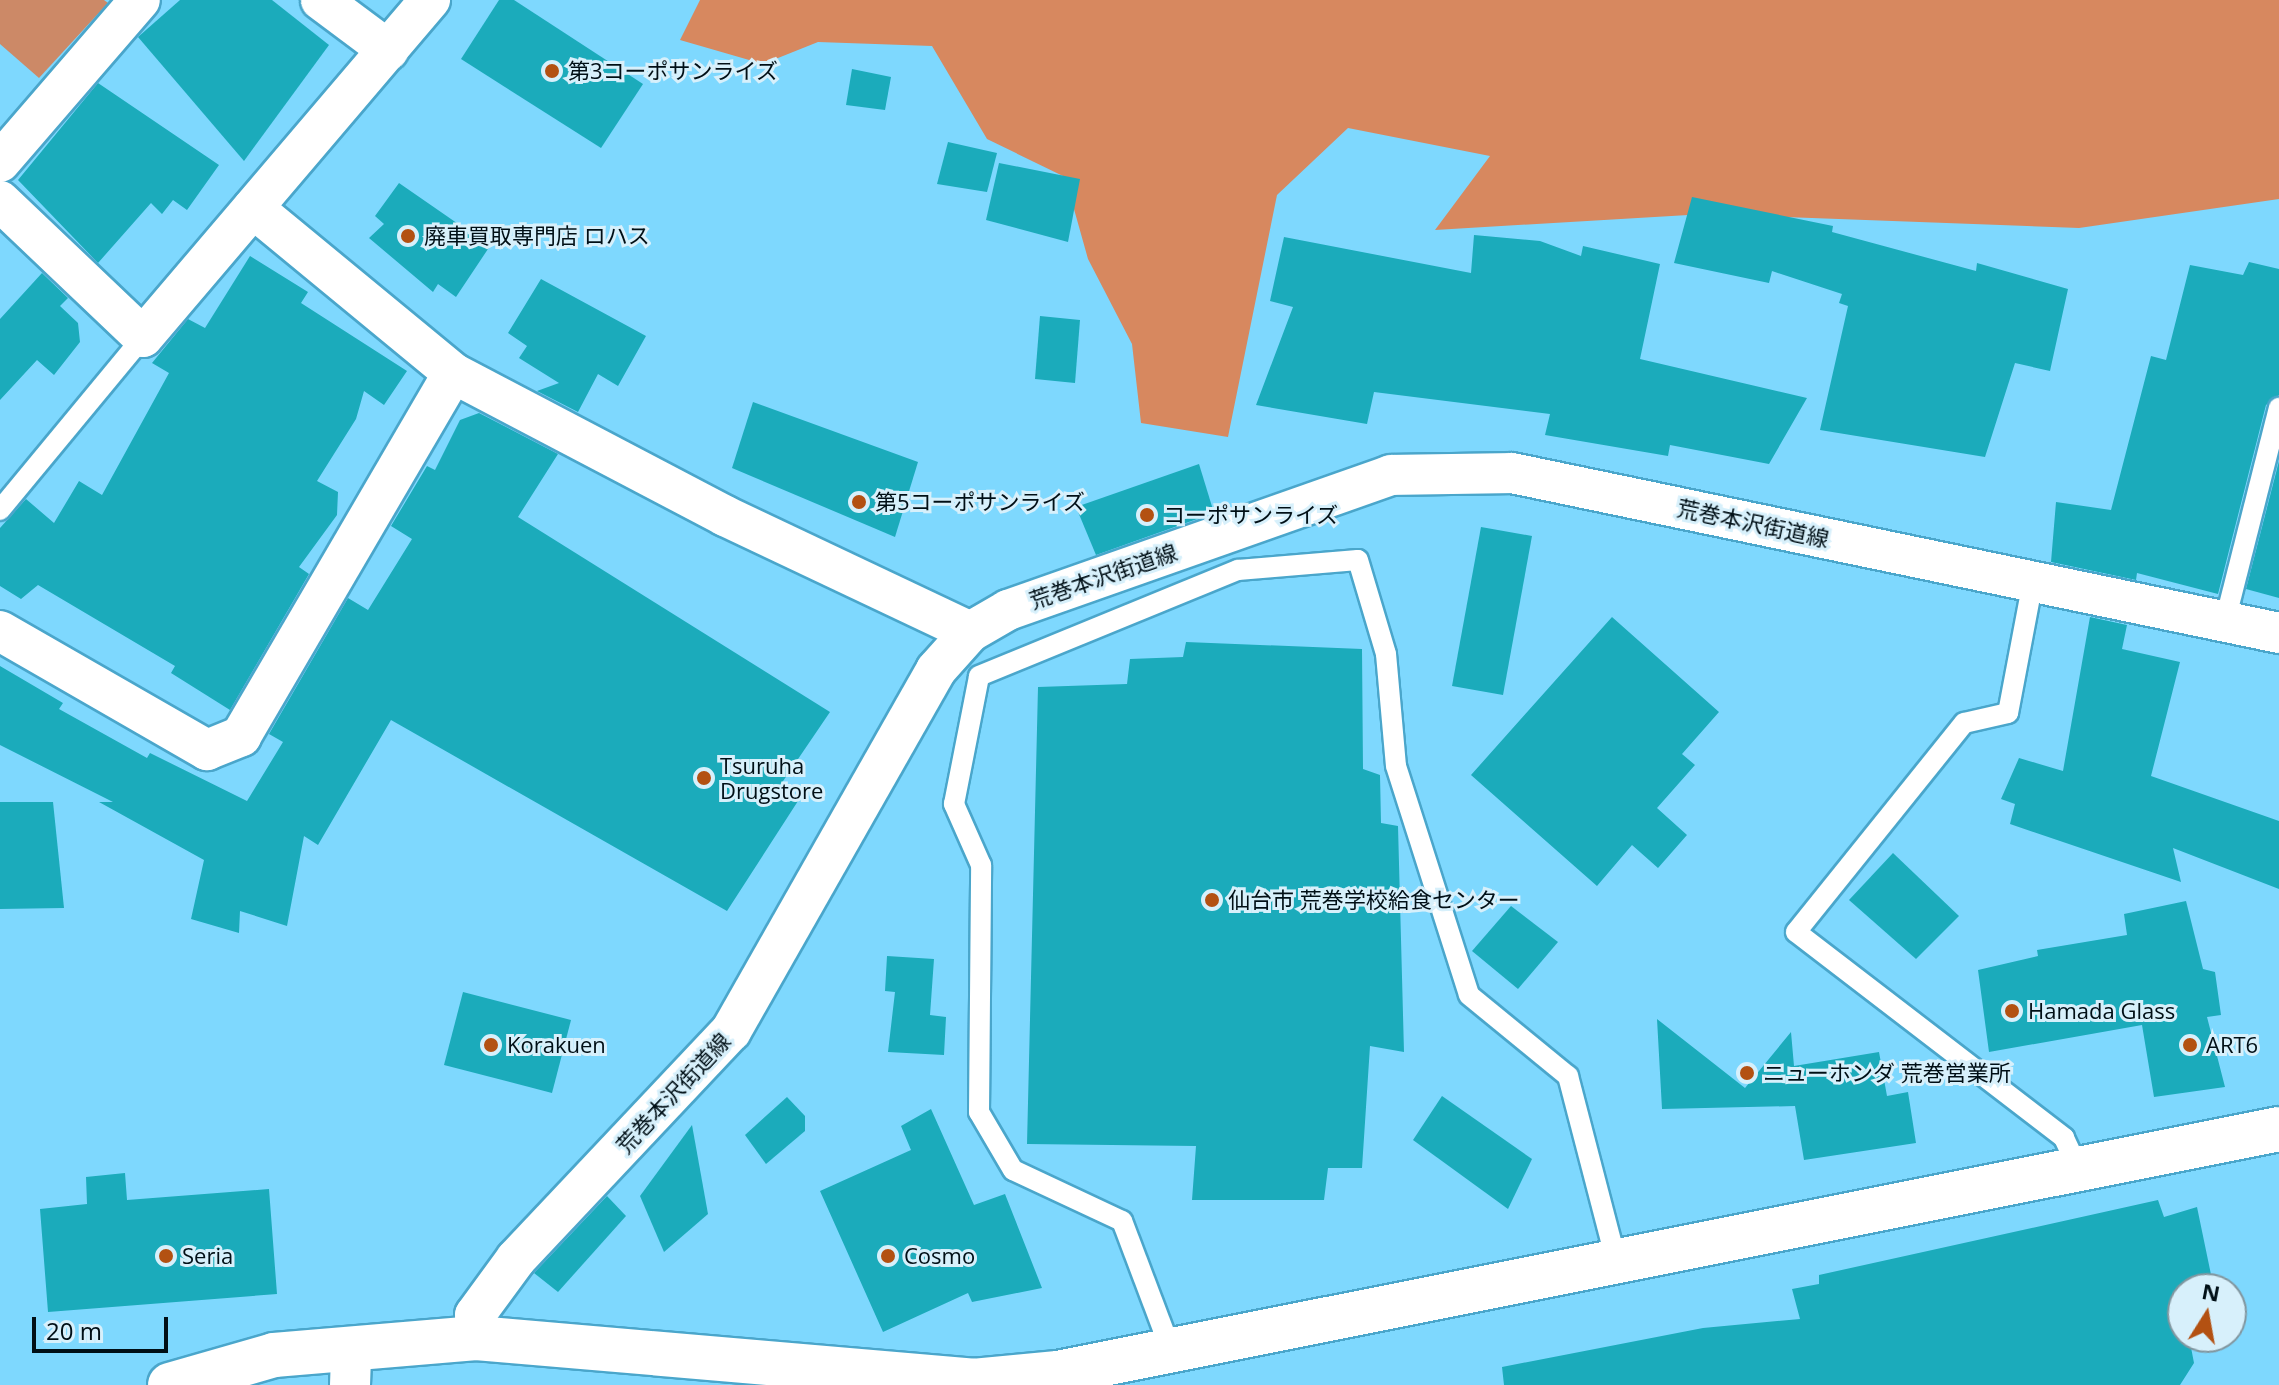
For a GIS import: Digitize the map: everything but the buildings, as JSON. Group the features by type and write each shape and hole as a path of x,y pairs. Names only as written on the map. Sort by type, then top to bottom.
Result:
{"street":[{"path":"0,162 140,0"},
{"path":"321,0 388,50"},
{"path":"0,201 143,337 430,0"},
{"path":"253,208 453,373 725,516 970,632"},
{"path":"0,631 207,750 241,736 453,373"},
{"name":"荒巻本沢街道線","path":"476,1338 475,1315 516,1259 731,1031 884,754 936,670 970,632 1008,610 1391,475 1512,473 2279,633"},
{"path":"170,1385 274,1355 350,1366 476,1338 973,1381 1172,1353 1616,1260 2279,1129"}],"lane":[{"path":"0,510 143,337"},
{"path":"2225,621 2279,408"},
{"path":"1172,1353 1122,1221 1013,1170 979,1112 981,865 954,804 979,676 1238,570 1358,560 1386,654 1396,766 1469,995 1568,1076 1616,1260"},
{"path":"2033,581 2008,713 1964,723 1796,932 2064,1138 2078,1168"}],"shaded area":[{"path":"0,0 104,0 108,3 39,78 0,44"},
{"path":"700,0 2279,0 2279,199 2079,228 1705,214 1435,230 1490,156 1348,128 1277,195 1228,437 1141,423 1132,344 1088,259 1065,177 987,139 932,46 818,42 763,64 680,40"}],"place":[{"name":"第3コーポサンライズ","path":"552,71"},
{"name":"廃車買取専門店 ロハス","path":"408,236"},
{"name":"第5コーポサンライズ","path":"859,502"},
{"name":"コーポサンライズ","path":"1147,515"},
{"name":"Tsuruha Drugstore","path":"704,778"},
{"name":"仙台市 荒巻学校給食センター","path":"1212,900"},
{"name":"Hamada Glass","path":"2012,1011"},
{"name":"Korakuen","path":"491,1045"},
{"name":"ART6","path":"2190,1045"},
{"name":"ニューホンダ 荒巻営業所","path":"1747,1073"},
{"name":"Seria","path":"166,1256"},
{"name":"Cosmo","path":"888,1256"}]}
